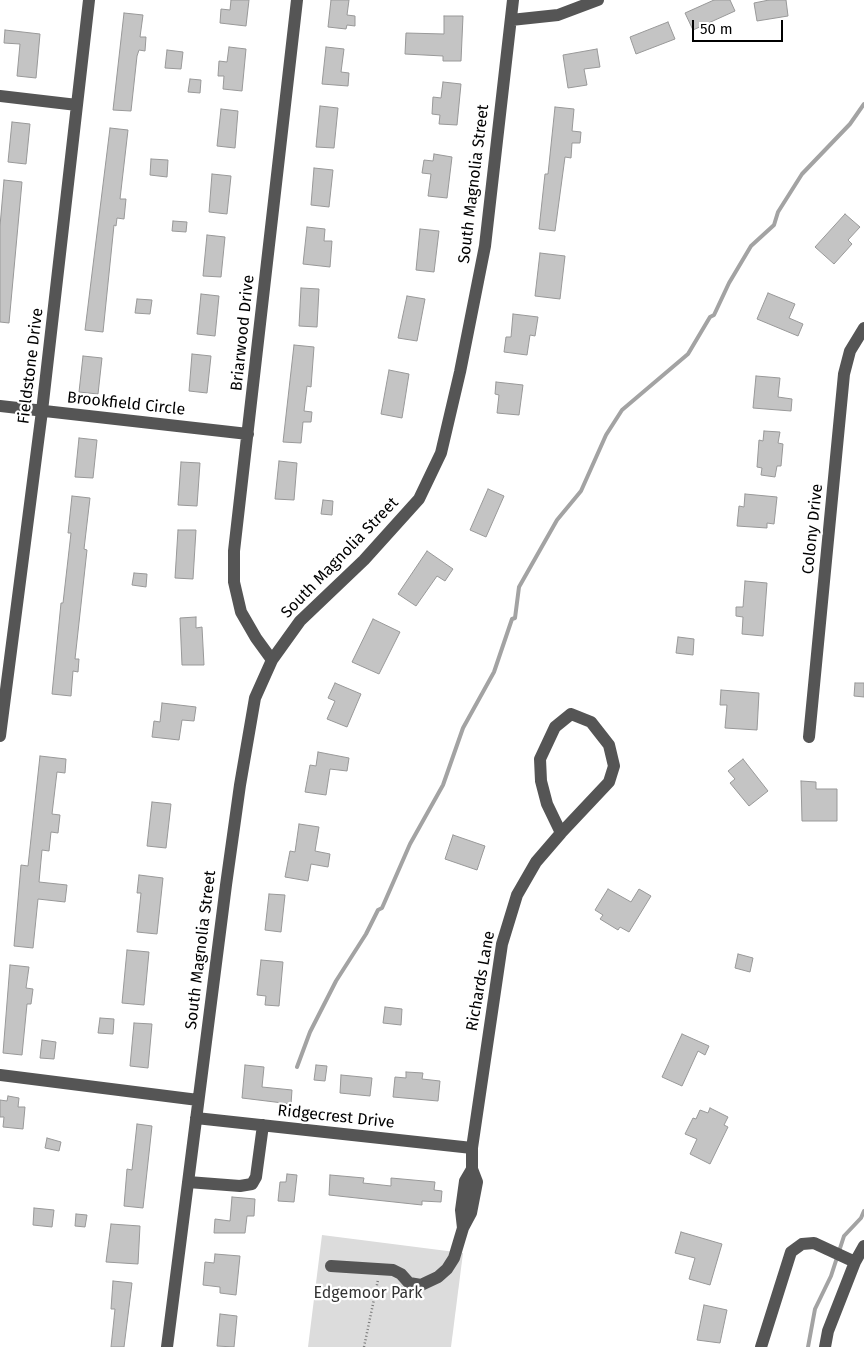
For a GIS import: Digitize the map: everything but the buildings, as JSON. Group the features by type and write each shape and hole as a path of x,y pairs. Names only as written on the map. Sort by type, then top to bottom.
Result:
{"street":[{"name":"Fieldstone Drive","path":"0,736 4,669 42,412 89,0"},
{"name":"Briarwood Drive","path":"272,660 256,638 242,612 234,582 234,552 297,0"},
{"name":"South Magnolia Street","path":"167,1347 244,759 255,698 272,660 300,621 377,547 419,500 441,453 460,372 485,246 513,0"},
{"path":"511,20 558,15 598,0"},
{"path":"0,96 77,105"},
{"name":"Colony Drive","path":"809,737 844,374 850,351 864,328"},
{"name":"Brookfield Circle","path":"0,406 248,434"},
{"name":"Richards Lane","path":"331,1266 393,1270 401,1274 409,1283 422,1285 431,1282 447,1269 454,1258 463,1228 471,1213 477,1182 472,1169 472,1148 502,944 517,895 536,862 560,833 608,782 614,766 609,745 592,722 570,714 555,727 540,759 541,781 547,804 560,833"},
{"path":"0,1075 198,1100"},
{"name":"Ridgecrest Drive","path":"196,1118 472,1148"},
{"path":"188,1182 240,1186 252,1184 256,1177 263,1125"},
{"path":"761,1347 792,1252 802,1244 814,1243 855,1262"},
{"path":"825,1347 828,1331 855,1262 864,1246"}],"path":[{"path":"364,1347 380,1269"}],"green space":[{"name":"Edgemoor Park","path":"322,1235 463,1253 451,1347 308,1347"}],"waterway":[{"path":"297,1067 310,1032 336,981 366,934 378,910 382,908 410,844 443,785 463,728 494,672 512,619 515,618 519,587 557,520 581,491 606,435 622,410 688,354 710,317 714,315 729,283 751,246 774,225 778,212 802,174 850,124 864,104"},
{"path":"808,1347 815,1309 831,1276 844,1236 861,1218 864,1211"}]}
